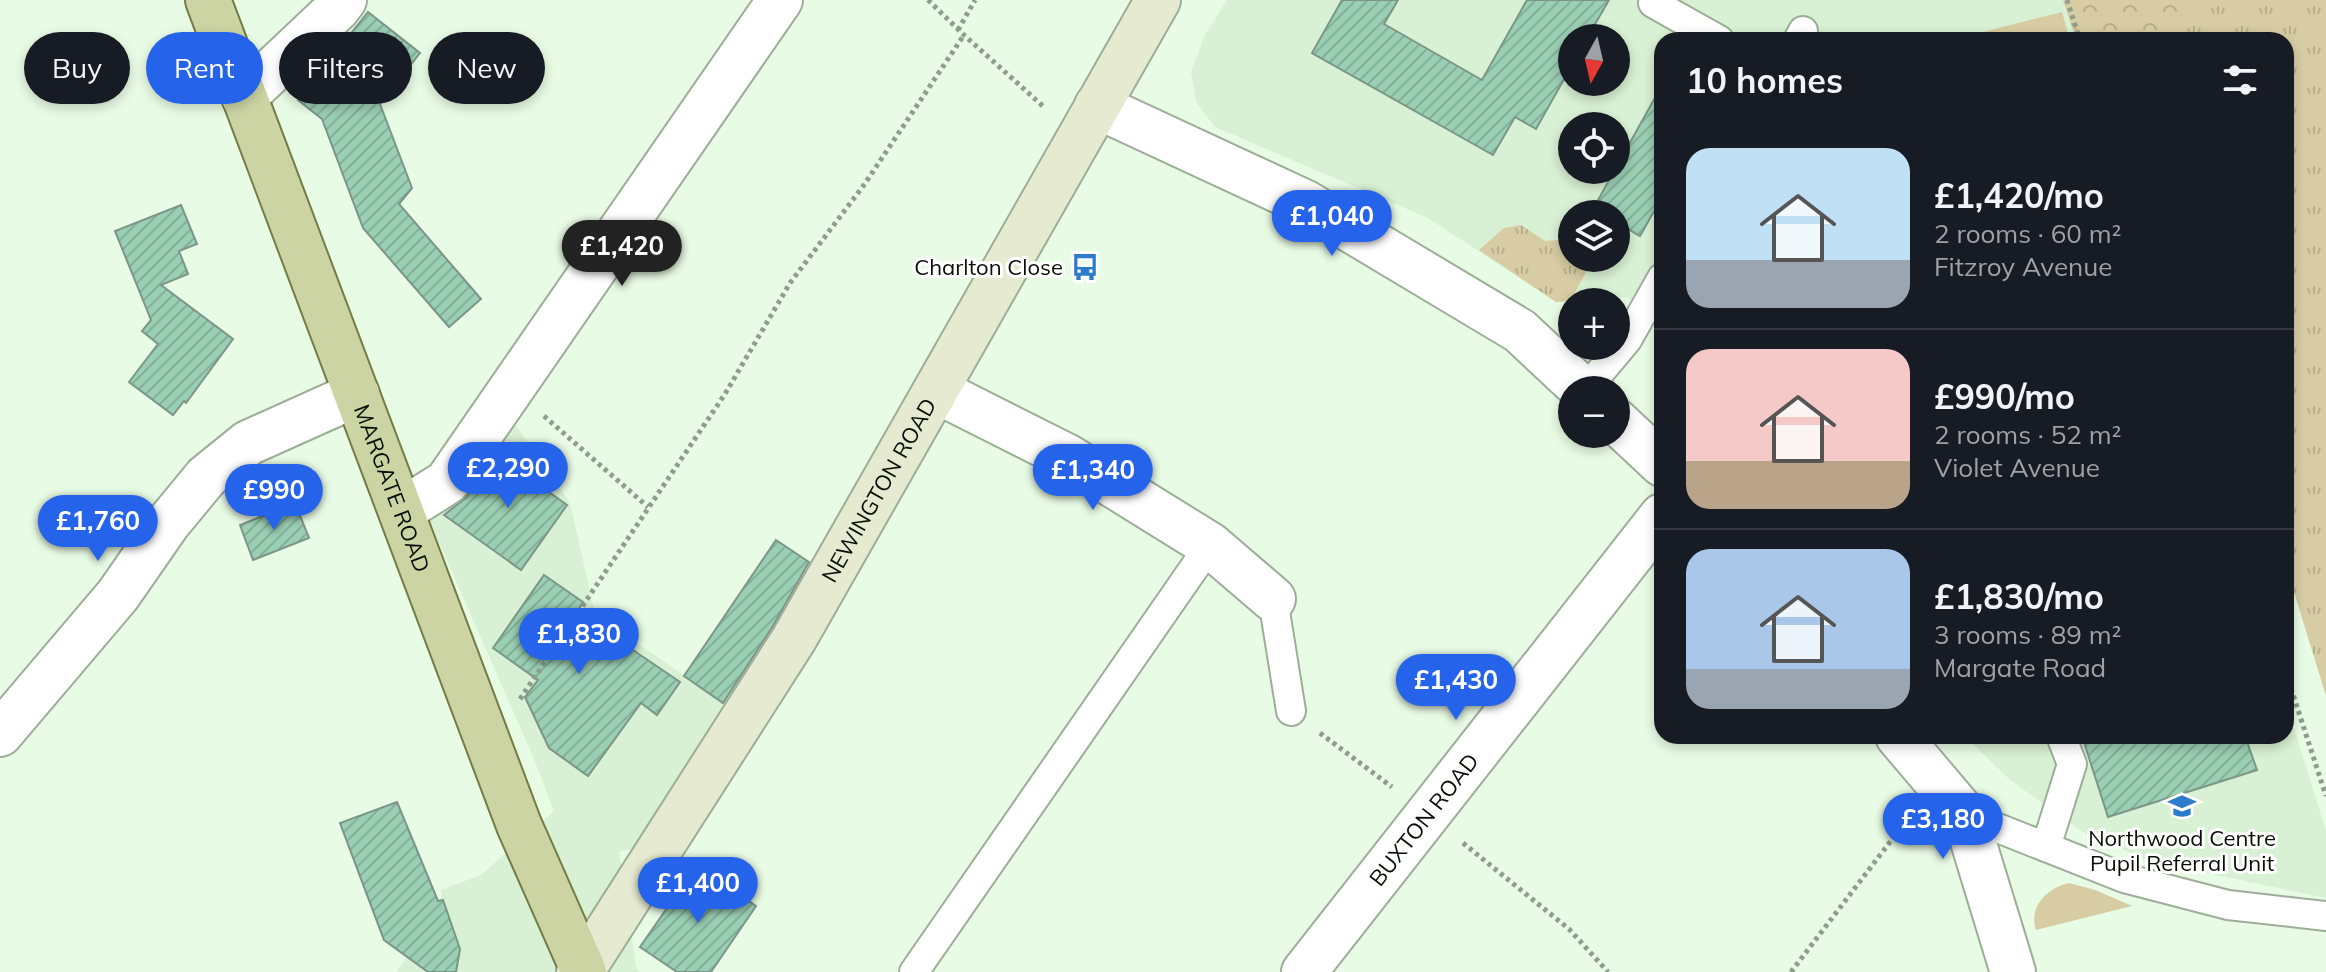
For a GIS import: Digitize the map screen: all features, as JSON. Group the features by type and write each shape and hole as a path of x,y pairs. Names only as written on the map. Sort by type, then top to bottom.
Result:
{"main road":[{"name":"MARGATE ROAD","path":"208,0 220,32"},
{"name":"NEWINGTON ROAD","path":"582,971 794,639 1158,0"},
{"name":"MARGATE ROAD","path":"247,104 519,825 582,971"}],"street":[{"path":"263,79 344,0"},
{"path":"401,511 447,482 780,0"},
{"path":"1088,122 1306,203 1520,331 1569,376"},
{"path":"937,391 1068,457 1210,545 1273,599"},
{"path":"0,734 118,595 168,523 206,477 248,443 357,394"},
{"path":"1630,434 1654,457"},
{"name":"BUXTON ROAD","path":"1304,972 1654,526"},
{"path":"1905,744 1965,815 2013,972"}],"lane":[{"path":"1653,3 1705,32"},
{"path":"1596,376 1627,340 1654,292"},
{"path":"914,972 1210,545"},
{"path":"1273,599 1291,711"},
{"path":"2046,847 2072,764 2064,744"},
{"path":"1965,815 2124,878 2228,905 2326,916"}],"path":[{"path":"928,0 961,33 1088,122"},
{"path":"489,745 725,394 790,283 864,185 961,33 975,0"},
{"path":"2067,0 2077,32"},
{"path":"512,388 648,507"},
{"path":"2294,698 2326,796"},
{"path":"1291,711 1427,814 1569,929 1608,972"},
{"path":"1791,972 1936,781"}],"shaded area":[{"path":"1227,0 2063,0 2073,32 1654,32 1654,314 1630,299 1630,288 1558,288 1556,302 1428,218 1215,127 1196,102 1191,72 1205,35"},
{"path":"512,420 570,503 595,614 728,706 637,847 619,852 636,967 640,972 396,972 407,957 393,917 442,900 441,890 481,875 554,811 429,520"},
{"name":"Northwood Centre Pupil Referral Unit","path":"2294,729 2326,831 2326,898 2149,861 2083,832 2010,780 1973,744 2294,744"}],"green space":[{"path":"2063,0 2253,0 2234,32 2073,32"},
{"path":"2193,0 2326,0 2326,696 2294,592 2294,32 2171,32"},
{"path":"2062,12 2068,32 1983,32"},
{"path":"1521,225 1545,241 1558,240 1558,272 1586,272 1577,288 1558,288 1556,302 1479,250 1504,228"},
{"path":"2069,883 2132,906 2036,930 2037,906 2047,894"}],"building":[{"path":"1342,0 1398,0 1384,24 1482,80 1527,0 1609,0 1595,24 1558,24 1558,90 1536,129 1515,117 1493,155 1312,53"},
{"path":"368,12 393,32 352,32"},
{"path":"412,47 420,53 412,63"},
{"path":"1654,99 1654,211 1640,236 1630,230 1630,200 1598,200 1607,184 1630,184 1630,143"},
{"path":"303,104 380,104 412,188 399,204 481,299 449,327 363,228 322,119"},
{"path":"181,205 197,244 179,251 188,274 161,285 233,339 186,403 184,401 173,415 129,382 158,344 142,331 151,320 115,231"},
{"path":"501,447 529,467 524,474 567,505 521,570 444,515 467,497"},
{"path":"295,503 309,538 253,560 240,525"},
{"path":"776,540 809,562 773,626 723,703 684,676"},
{"path":"544,575 583,602 577,612 680,682 657,715 641,703 588,776 549,748 525,697 538,680 493,648"},
{"path":"2085,744 2248,744 2257,770 2108,817"},
{"path":"397,802 438,901 443,900 460,949 456,972 428,972 384,940 340,823"},
{"path":"697,865 756,906 711,972 677,972 640,947"}],"place":[{"name":"Charlton Close","path":"1085,267"},
{"name":"Northwood Centre Pupil Referral Unit","path":"2182,806"}]}
